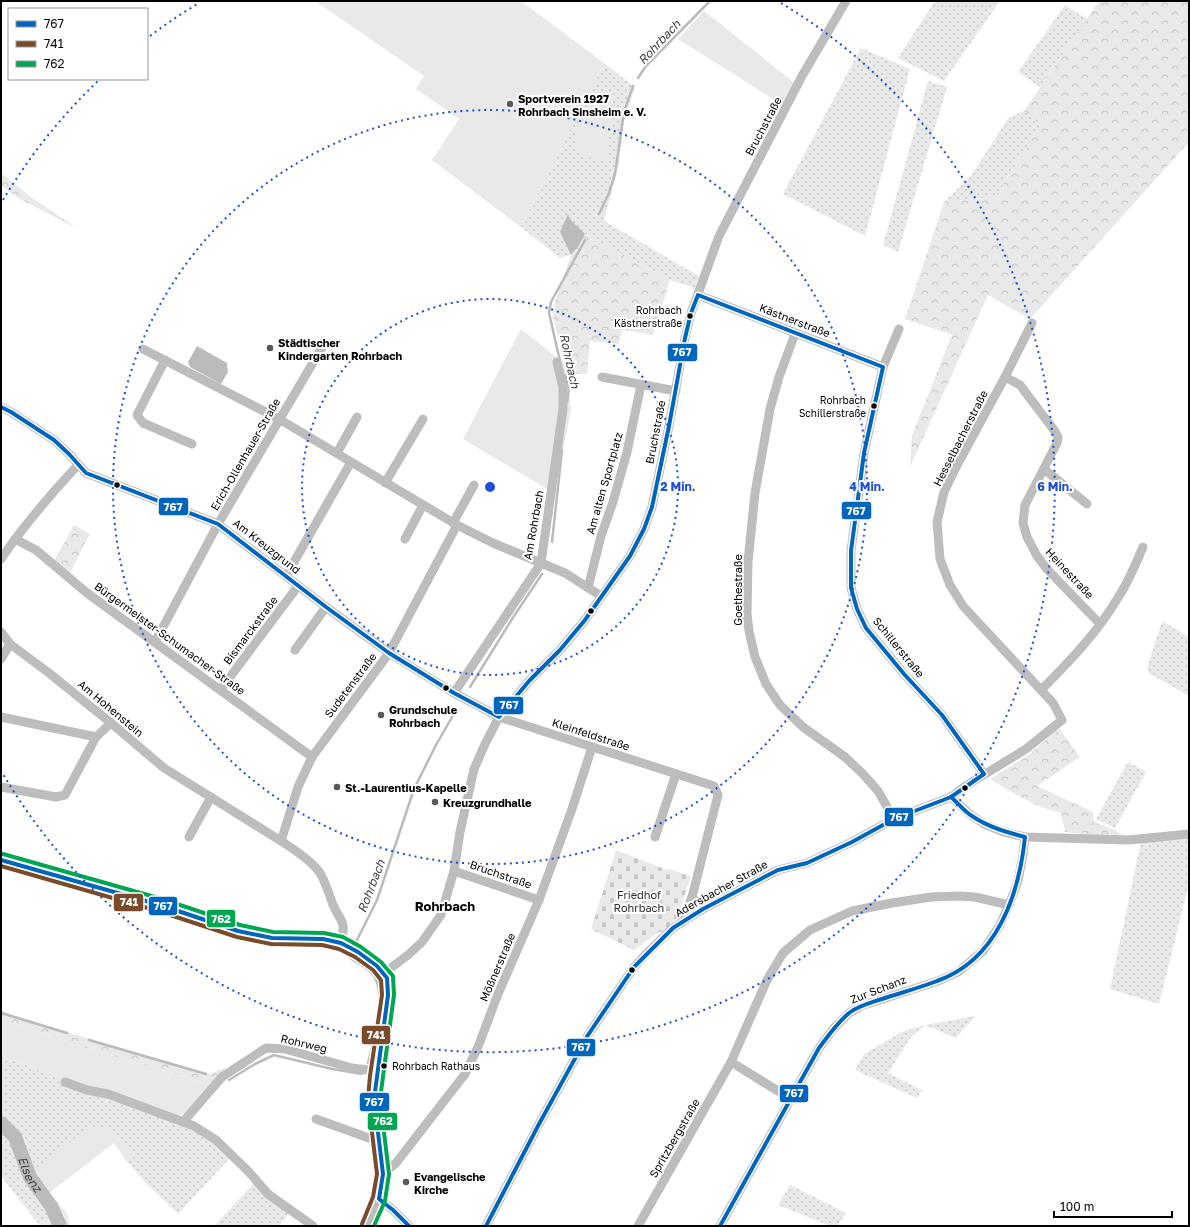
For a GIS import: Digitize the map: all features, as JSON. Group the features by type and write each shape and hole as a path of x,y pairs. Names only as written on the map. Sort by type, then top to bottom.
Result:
{"main road":[{"path":"1,860 160,905 238,931 272,938 323,938 349,947 377,966 387,978 388,985 388,995 374,1099 384,1174 379,1199 368,1226"}],"street":[{"name":"Bruchstraße","path":"384,973 408,955 422,942 441,915 454,871 460,832 472,776 485,744 499,717 529,680 560,650 585,620 630,556 644,529 652,507 676,391 685,338 698,295 719,236 802,76 846,1"},
{"name":"Kästnerstraße","path":"698,295 883,367"},
{"name":"Hesselbacherstraße","path":"1032,323 944,492 938,522 940,559 950,585 962,606 1053,703 1062,720"},
{"name":"Schillerstraße","path":"899,329 883,367 864,453 850,551 851,588 857,608 866,628 904,674 942,715 984,774"},
{"name":"Goethestraße","path":"795,334 779,377 770,409 755,493 748,562 747,614 749,631 755,657 766,684 780,706 803,728 846,757 878,791 894,819"},
{"name":"Erich-Ollenhauer-Straße","path":"155,642 218,524 324,344"},
{"path":"142,349 279,419 455,524 493,543 565,573 601,596"},
{"path":"165,360 137,415 143,423 192,444"},
{"name":"Am Rohrbach","path":"454,693 541,562 563,409 563,388 557,362"},
{"path":"602,377 676,391"},
{"name":"Heinestraße","path":"1005,377 1020,385 1058,437 1057,443 1025,505 1023,523 1027,537 1034,552 1046,568 1100,624"},
{"name":"Am alten Sportplatz","path":"588,588 601,536 624,467 642,385"},
{"name":"Am Kreuzgrund","path":"1,407 54,440 86,473 218,524 298,586 389,653 454,693 499,717"},
{"path":"337,453 356,417"},
{"path":"385,483 423,419"},
{"path":"286,576 351,462"},
{"path":"1,560 15,539 47,499 78,465"},
{"path":"1044,469 1087,504"},
{"name":"Sudetenstraße","path":"281,841 298,787 312,757 389,653 474,485"},
{"path":"405,539 423,505"},
{"name":"Bürgermeister-Schumacher-Straße","path":"15,539 36,550 87,593 312,757"},
{"path":"1041,690 1076,654 1120,596 1143,547"},
{"name":"Bismarckstraße","path":"220,689 298,586"},
{"path":"294,650 326,607"},
{"name":"Am Hohenstein","path":"1,632 10,644 49,673 164,768 281,841 297,852 319,871 341,918 349,947"},
{"path":"1,659 10,644"},
{"path":"1,717 96,737"},
{"name":"Kleinfeldstraße","path":"499,717 714,786 718,795 692,897 681,923"},
{"name":"Adersbacher Straße","path":"486,1226 539,1124 588,1035 634,967 647,953 681,923 703,909 778,870 807,863 852,842 894,819 951,797 984,774 1026,749 1062,720"},
{"path":"1,787 56,797 65,796 96,737 111,723"},
{"name":"Mößnerstraße","path":"384,1174 396,1163 465,1074 478,1047 498,994 539,900 592,747"},
{"path":"655,837 676,774"},
{"path":"189,837 211,797"},
{"path":"951,797 972,816 986,825 1004,832 1025,837 1130,840 1189,834"},
{"name":"Zur Schanz","path":"720,1226 819,1048 834,1028 849,1013 861,1006 938,981 958,972 983,951 1000,925 1018,881 1025,837"},
{"name":"Bruchstraße","path":"454,871 539,900"},
{"path":"692,897 703,909"},
{"name":"Spritzbergstraße","path":"638,1226 731,1062 767,980 783,953 810,930 852,911 931,897 976,897 1009,905"},
{"name":"Rohrweg","path":"183,1122 222,1077 266,1048 285,1049 352,1068 377,1071"},
{"path":"731,1062 791,1099"},
{"path":"65,1082 87,1090 108,1094 194,1126 216,1140 248,1171 268,1194 313,1226"},
{"path":"316,1119 380,1142"},
{"path":"379,1199 409,1226"}],"green space":[{"name":"Sportverein 1927 Rohrbach Sinsheim e. V.","path":"315,1 521,1 604,63 521,227 432,160 459,119 416,89 424,76"},
{"path":"935,1 1000,1 944,81 898,58"},
{"path":"1099,1 1189,1 1189,142 1030,319 988,295 910,467 912,435 952,335 905,319 944,202 995,197 1041,125 1024,111"},
{"path":"1065,5 1087,19 1040,87 1018,72"},
{"path":"704,11 796,84 784,106 678,39"},
{"path":"861,48 910,69 865,236 783,194"},
{"path":"604,63 635,87 624,121 619,163 604,221 699,276 695,288 670,280 585,234 569,218 560,232 571,255 560,258 521,227"},
{"path":"928,81 947,87 898,252 883,245"},
{"path":"596,90 613,98 607,160 584,156 576,147 575,132"},
{"path":"1024,111 1041,125 995,197 944,202 971,176 1009,117"},
{"path":"1,173 31,197 78,229 20,199 1,186"},
{"path":"585,234 670,280 653,335 622,330 619,344 590,341 587,374 567,374 566,365 553,318 555,302 571,255 578,247"},
{"path":"521,329 566,365 571,411 554,493 463,439"},
{"path":"74,525 90,534 70,573 54,561"},
{"path":"1162,621 1189,637 1189,696 1149,673 1147,668"},
{"path":"1059,728 1080,757 1037,786 1093,812 1094,822 1115,830 1127,838 1065,832 1061,813 1016,795 990,779 1030,754"},
{"path":"1128,762 1146,772 1115,828 1096,819"},
{"path":"1189,832 1189,883 1159,1004 1110,989 1142,837"},
{"name":"Friedhof Rohrbach","path":"616,850 667,870 669,869 691,876 677,918 664,932 659,932 634,950 591,929"},
{"path":"1,1011 210,1074 224,1068 226,1071 212,1085 76,1045 1,1020"},
{"path":"976,1016 956,1038 925,1025"},
{"path":"1,1020 76,1045 212,1085 191,1110 176,1117 69,1081 1,1056"},
{"path":"925,1025 911,1037 888,1073 922,1090 917,1098 855,1070 864,1054 902,1032"},
{"path":"1,1056 69,1081 176,1117 175,1125 184,1125 213,1143 229,1159 178,1214 144,1181 125,1159 131,1155 108,1129 31,1172 64,1210 40,1226 1,1176"},
{"path":"91,1126 108,1129 132,1155 125,1159 114,1143 49,1193 31,1172"},
{"path":"255,1182 289,1213 279,1226 214,1226"},
{"path":"790,1185 846,1213 837,1226 830,1226 778,1205"},
{"path":"64,1210 67,1213 70,1226 41,1226"}],"shaded area":[{"path":"568,214 569,218 585,234 578,247 571,255 560,232"},
{"path":"197,346 227,363 228,372 221,384 190,367 188,362"}],"waterway":[{"name":"Rohrbach","path":"638,78 646,66 710,1"},
{"name":"Rohrbach","path":"599,214 609,193 615,174 624,112 633,86"},
{"name":"Rohrbach","path":"560,361 549,313 551,302 585,240"},
{"name":"Rohrbach","path":"565,375 569,389 567,402"},
{"name":"Rohrbach","path":"552,542 562,450"},
{"name":"Rohrbach","path":"470,687 542,574"},
{"name":"Rohrbach","path":"354,946 377,900 414,789 436,745 455,712"},
{"name":"Rohrbach","path":"351,952 350,958 371,972 377,983 379,993 376,1031 368,1063"},
{"name":"Rohrbach","path":"1,1013 67,1033"},
{"name":"Rohrbach","path":"89,1040 206,1074"},
{"name":"Rohrbach","path":"229,1080 255,1064 274,1055 332,1069 362,1074"},
{"name":"Elsenz","path":"1,1123 15,1137 30,1177 51,1206 60,1226"}],"transit line":[{"name":"767","path":"1,407 54,440 86,473 218,524 326,607 389,653 454,693 499,717 529,681 560,650 585,620 630,556 644,529 652,507 685,338 691,313 698,295 883,367 864,453 851,551 851,588 857,609 866,628 904,674 942,715 984,774 951,797 894,819 852,842 807,863 778,870 703,909 673,928 634,967 588,1035 539,1124 486,1226"},
{"name":"767","path":"720,1226 819,1048 841,1021 849,1013 860,1007 930,984 958,971 975,958 990,942 1001,923 1010,903 1017,881 1025,837 997,829 978,820 966,812 951,797"},
{"name":"762","path":"3,854 162,899 240,925 273,932 324,933 343,937 361,947 381,962 393,976 394,995 380,1099 389,1174 385,1201 374,1226"},
{"name":"767","path":"1,860 160,905 238,931 272,938 323,939 341,943 358,952 377,966 387,978 388,995 374,1099 383,1174 379,1199 409,1226"},
{"name":"741","path":"1,866 158,911 237,937 271,944 322,945 339,949 355,957 373,970 381,980 382,995 368,1099 377,1174 373,1197 362,1224"}],"place":[{"name":"Sportverein 1927 Rohrbach Sinsheim e. V.","path":"510,104"},
{"name":"Rohrbach Kästnerstraße","path":"690,316"},
{"name":"Städtischer Kindergarten Rohrbach","path":"270,348"},
{"name":"Rohrbach Schillerstraße","path":"874,406"},
{"name":"Grundschule Rohrbach","path":"381,715"},
{"name":"St.-Laurentius-Kapelle","path":"337,787"},
{"name":"Kreuzgrundhalle","path":"435,802"},
{"name":"Rohrbach Rathaus","path":"384,1066"},
{"name":"Evangelische Kirche","path":"406,1182"}],"district":[{"name":"Rohrbach","path":"445,906"}]}
